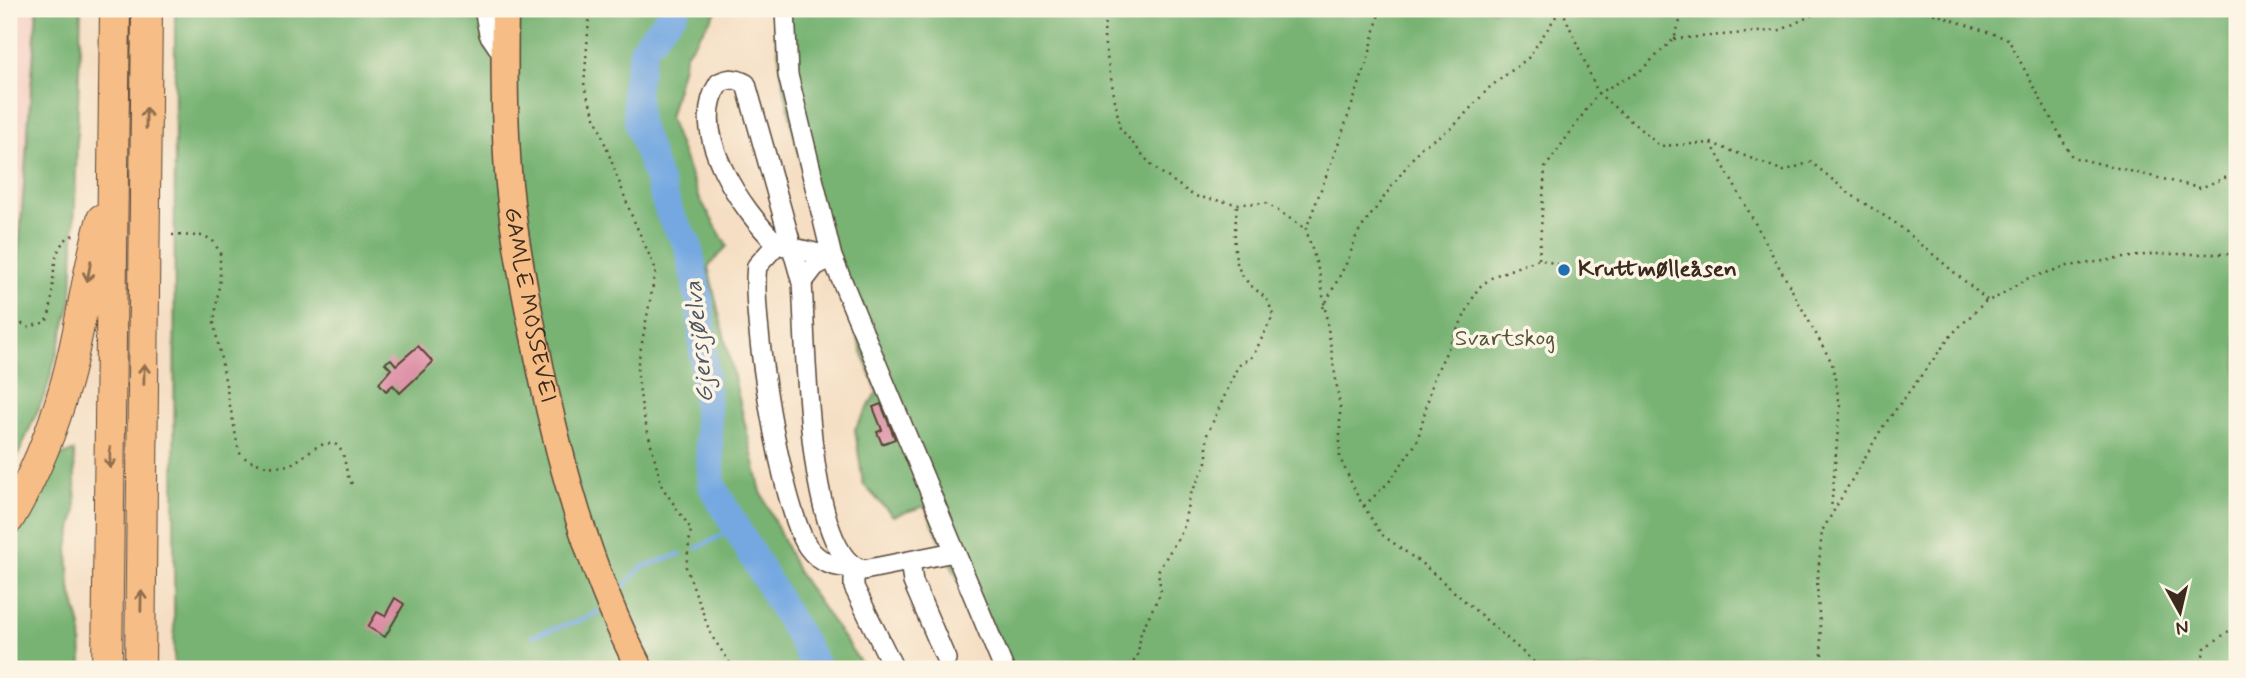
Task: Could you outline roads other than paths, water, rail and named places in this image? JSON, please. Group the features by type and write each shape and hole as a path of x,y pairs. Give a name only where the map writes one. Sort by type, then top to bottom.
{"highway":[{"path":"107,669 115,9"},
{"path":"140,669 147,9"},
{"path":"9,519 41,457 65,386 90,260 113,182"}],"main road":[{"name":"GAMLE MOSSEVEI","path":"505,9 504,56 510,187 528,307 566,475 605,590 640,669"}],"street":[{"path":"484,9 489,34 504,56"},
{"path":"785,9 788,75 832,257 1004,669"},
{"path":"832,257 785,246 736,197 722,169 710,104 719,83 727,79 738,79 746,84 785,246 802,283 817,488 832,539 840,554 854,568 854,587 894,669"},
{"path":"785,246 757,266 755,280 780,466 790,504 808,547 833,567 864,570 954,552"},
{"path":"802,283 815,266 832,257"},
{"path":"910,561 913,582 946,659"}],"waterway":[{"name":"Gjersjøelva","path":"676,9 644,47 635,87 638,123 671,217 688,245 700,305 712,486 818,669"},
{"path":"697,548 736,528"},
{"path":"620,590 642,567 680,554"},
{"path":"533,636 584,619 598,611"}],"place":[{"name":"Kruttmølleåsen","path":"1564,270"}],"park label":[{"name":"Svartskog","path":"1505,339"}]}
